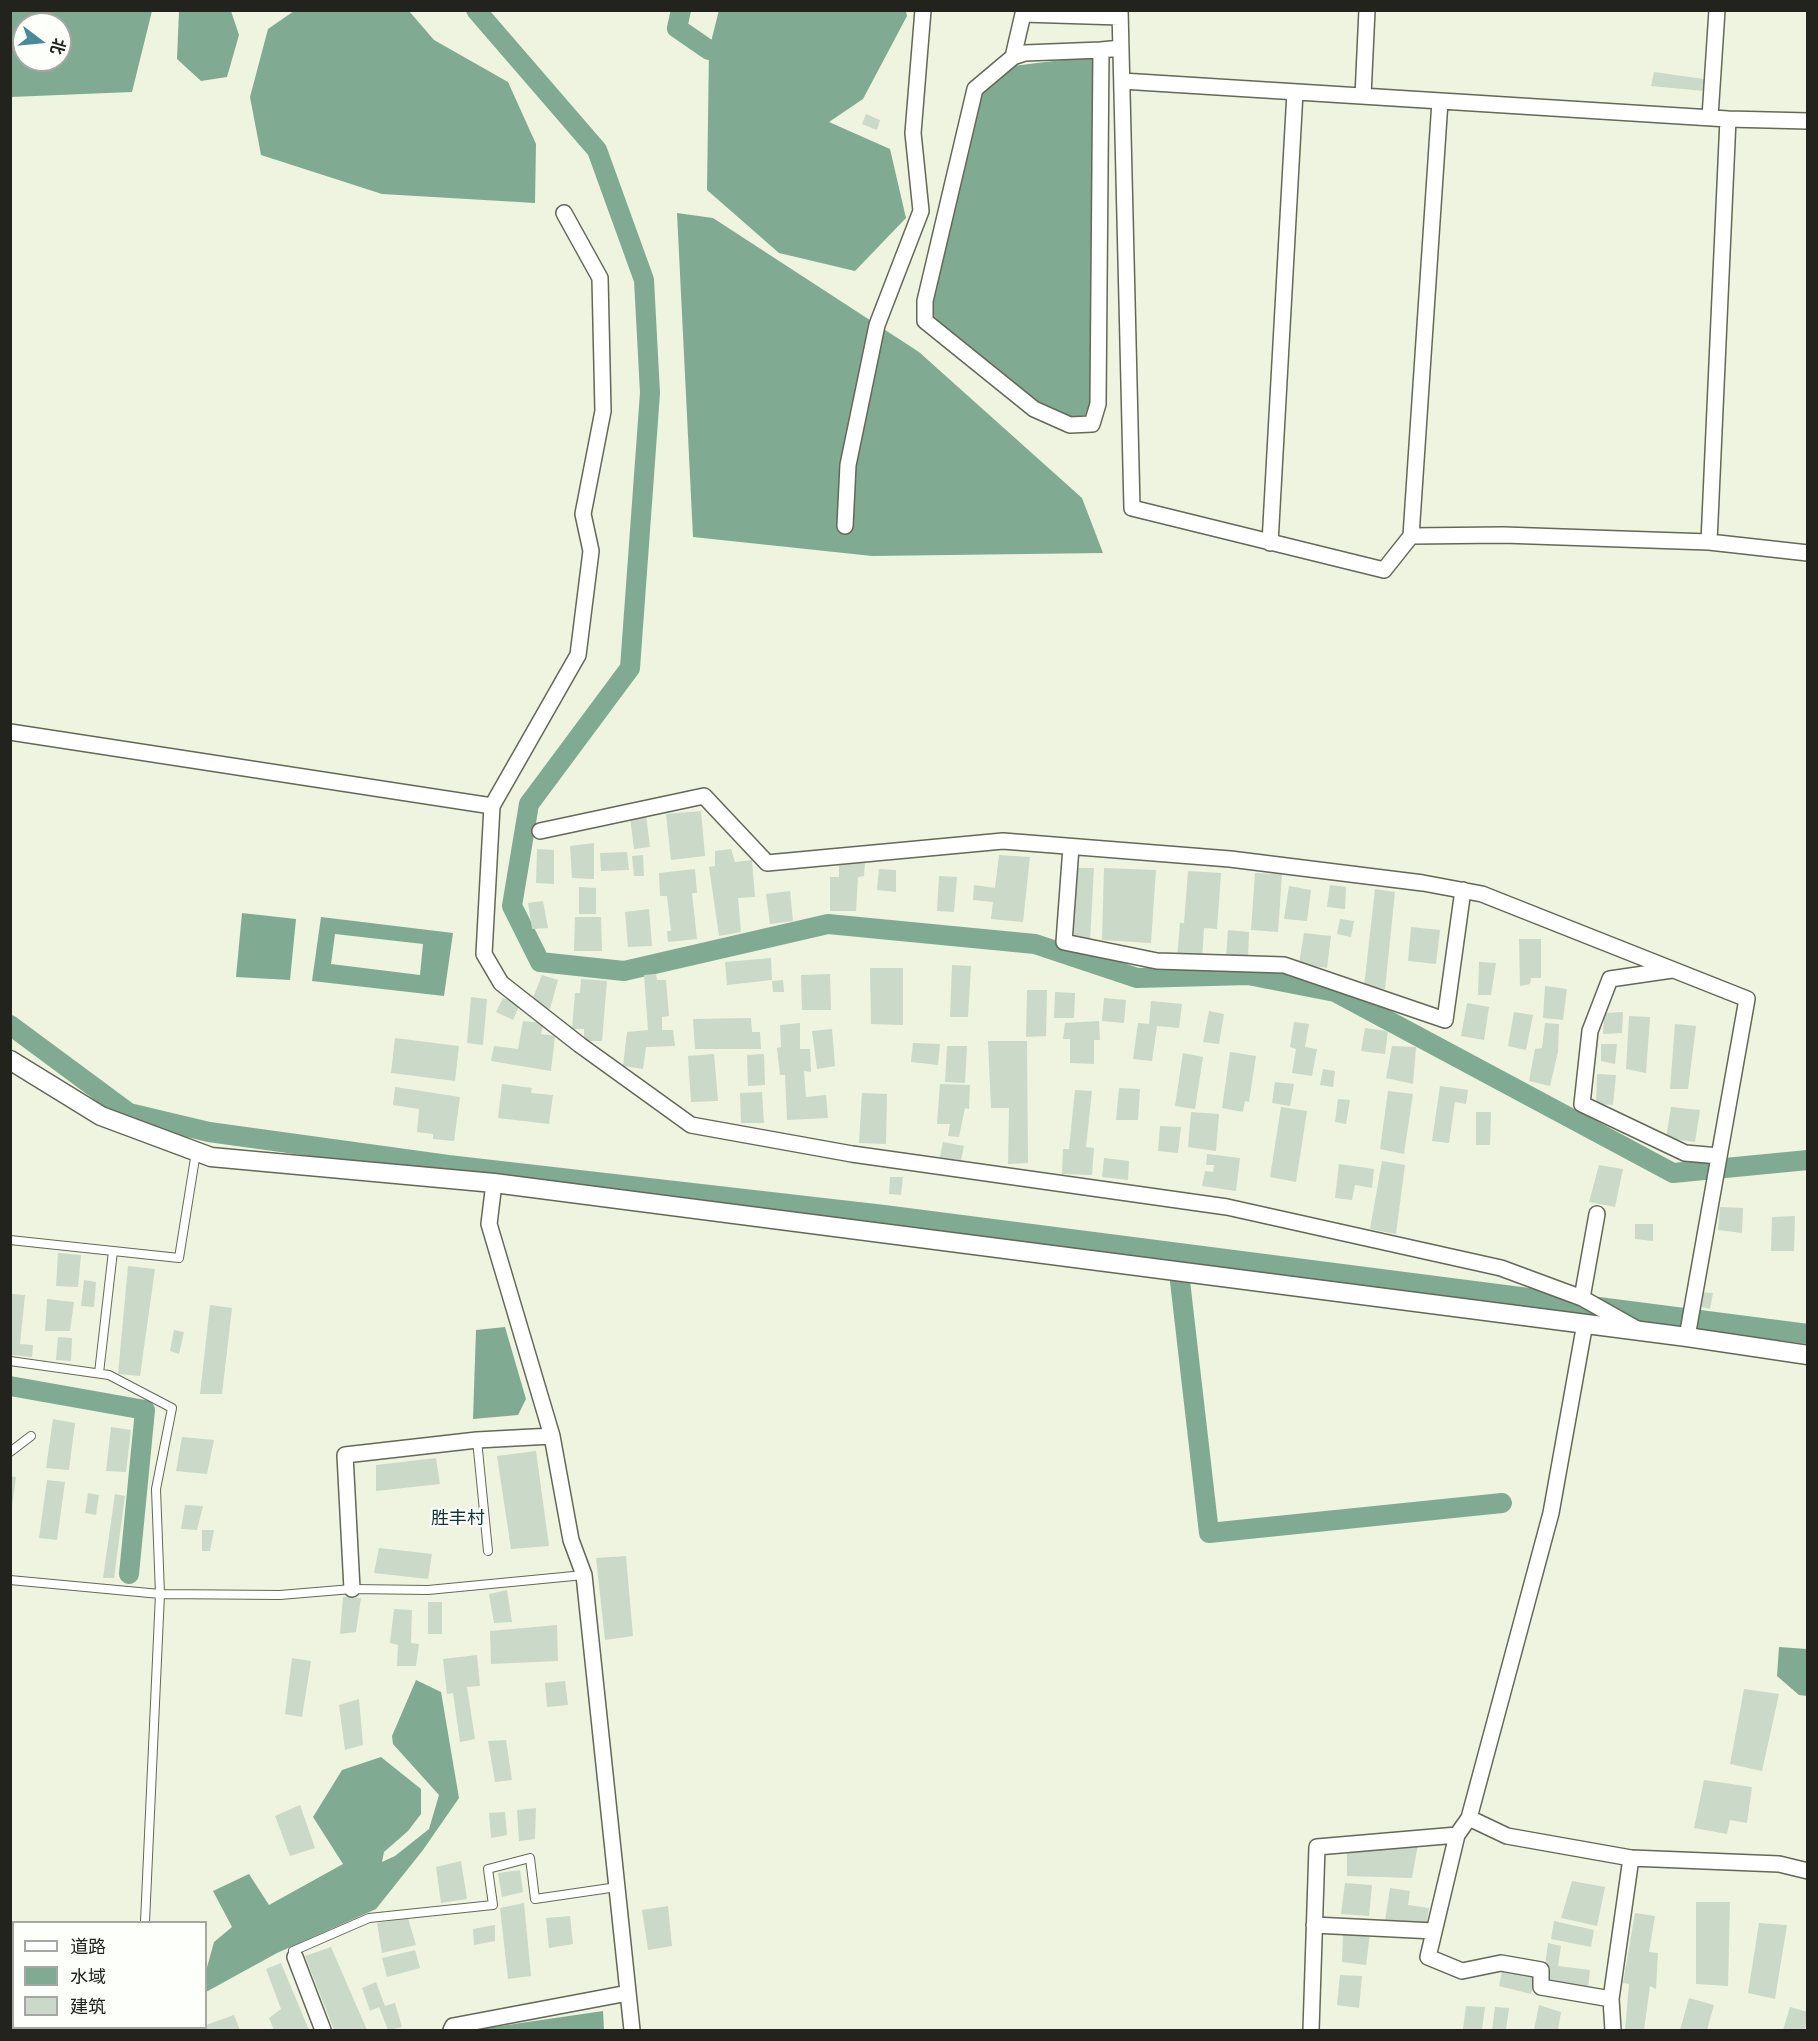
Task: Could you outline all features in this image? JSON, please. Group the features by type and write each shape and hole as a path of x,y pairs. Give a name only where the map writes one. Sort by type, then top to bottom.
{"street":[{"path":"844,526 848,465 877,325 921,211 913,133 923,10"},
{"path":"1363,96 1367,10"},
{"path":"1710,117 1717,10"},
{"path":"1013,57 1023,14 1120,14 1132,508 1384,570 1411,536 1440,100"},
{"path":"1101,50 1098,404 1092,424 1070,425 1034,409 925,321 925,301 975,89 1013,57 1025,53 1121,48"},
{"path":"1122,81 1728,119 1808,121"},
{"path":"1270,543 1295,92"},
{"path":"1709,542 1728,119"},
{"path":"564,213 600,278 603,411 583,514 591,551 578,655 492,806 484,954 501,983 580,1045 691,1125 852,1154 1227,1207 1501,1269 1582,1298 1640,1330"},
{"path":"1411,536 1503,535 1709,542 1808,553"},
{"path":"10,732 492,806"},
{"path":"540,831 704,796 767,863 1003,842 1230,860 1411,881 1482,894 1748,999 1686,1336"},
{"path":"1071,847 1064,942 1157,961 1284,965 1445,1020 1463,890"},
{"path":"1675,970 1610,979 1590,1030 1582,1104 1685,1153 1719,1156"},
{"path":"10,1060 101,1116 211,1157 494,1183 1686,1336 1808,1355"},
{"path":"494,1183 489,1224 552,1436 571,1540 584,1575 632,2031"},
{"path":"1582,1298 1597,1214"},
{"path":"1585,1323 1551,1513 1468,1818 1458,1835 1428,1957 1462,1971 1501,1963 1541,1970 1540,1987 1611,1999"},
{"path":"352,1589 345,1455 477,1440 552,1436"},
{"path":"1468,1818 1507,1836 1631,1858 1779,1864 1808,1871"},
{"path":"1311,2031 1317,1847 1458,1835"},
{"path":"1613,2031 1611,1999 1631,1858"},
{"path":"1314,1925 1434,1931"},
{"path":"295,1957 323,2031"},
{"path":"451,2031 453,2026 628,1993"}],"lane":[{"path":"10,1240 179,1258 196,1152"},
{"path":"99,1373 113,1251"},
{"path":"10,1361 108,1375 172,1408 156,1489 160,1594 145,1921"},
{"path":"10,1452 31,1436"},
{"path":"477,1440 488,1551"},
{"path":"10,1580 160,1594 280,1595 352,1589 428,1590 584,1575"},
{"path":"295,1957 293,1951 369,1918 493,1905 488,1869 530,1858 535,1899 617,1887"}],"water":[{"path":"719,10 906,11 907,16 863,99 829,122 890,149 906,218 855,271 779,253 707,190 709,50"},
{"path":"10,11 152,11 132,92 11,97"},
{"path":"179,11 231,11 239,35 227,77 201,81 177,59"},
{"path":"294,11 409,11 434,40 508,82 536,144 535,203 382,194 261,155 250,97 268,29"},
{"path":"1094,56 1093,411 1078,420 1041,407 929,314 982,87 1005,67"},
{"path":"677,213 713,218 919,352 1082,498 1103,553 872,556 693,537"},
{"path":"242,913 296,919 290,980 236,977"},
{"path":"321,917 453,933 444,996 312,981","holes":["335,934 423,944 420,975 331,964"]},
{"path":"505,1327 526,1399 518,1415 473,1419 476,1330"},
{"path":"1779,1647 1807,1649 1807,1696 1799,1695 1777,1676"},
{"path":"416,1680 441,1692 459,1798 423,1850 376,1909 277,1953 207,1991 207,1967 214,1942 232,1927 213,1891 249,1874 269,1905 343,1864 313,1817 342,1770 381,1757 421,1789 421,1814 408,1831 384,1852 382,1862 395,1856 429,1829 439,1795 393,1744 392,1736"},
{"path":"603,2011 604,2030 473,2030"},
{"path":"96,2029 165,2029 164,2030"}],"building":[{"path":"1654,72 1704,79 1704,91 1651,86"},
{"path":"866,114 880,120 877,130 862,124"},
{"path":"701,811 705,856 671,860 666,814"},
{"path":"646,815 650,847 634,849 630,817"},
{"path":"594,843 594,879 572,878 570,846"},
{"path":"537,849 554,850 554,884 536,883"},
{"path":"731,849 735,862 752,860 755,897 738,898 741,932 719,936 709,867 715,866 715,851"},
{"path":"627,852 629,870 601,871 600,853"},
{"path":"643,855 644,876 634,876 632,856"},
{"path":"999,855 1030,857 1023,922 991,919 993,902 973,900 974,885 995,888"},
{"path":"839,861 865,861 864,876 858,877 856,911 830,911 830,877 839,877"},
{"path":"1076,868 1094,868 1090,941 1071,940"},
{"path":"1104,868 1156,870 1151,943 1102,940"},
{"path":"695,869 697,893 692,893 697,939 668,942 667,931 671,931 667,896 660,896 659,873"},
{"path":"879,869 896,870 896,892 877,890"},
{"path":"1188,871 1221,873 1217,929 1204,928 1202,960 1177,958 1180,923 1184,923"},
{"path":"1255,873 1282,874 1278,932 1251,930"},
{"path":"939,876 957,877 954,912 937,911"},
{"path":"1330,885 1346,887 1345,909 1327,907"},
{"path":"1289,886 1311,890 1307,921 1284,919"},
{"path":"579,887 596,888 596,914 579,914"},
{"path":"1375,889 1395,892 1385,989 1364,987"},
{"path":"790,891 793,921 770,924 766,894"},
{"path":"543,901 548,928 532,929 528,903"},
{"path":"649,909 652,946 628,947 625,912"},
{"path":"575,917 601,917 602,951 574,951"},
{"path":"1340,919 1354,921 1351,937 1337,934"},
{"path":"1411,927 1440,930 1436,964 1408,961"},
{"path":"1228,930 1249,932 1248,958 1226,958"},
{"path":"1304,933 1331,936 1327,968 1299,964"},
{"path":"1519,939 1541,939 1541,978 1531,978 1530,984 1520,986"},
{"path":"771,958 772,980 727,985 725,962"},
{"path":"1479,962 1496,963 1491,995 1478,995"},
{"path":"952,965 971,966 968,1017 950,1017"},
{"path":"870,968 903,968 903,1025 871,1024"},
{"path":"656,974 657,980 666,980 669,1016 662,1017 662,1030 673,1030 675,1046 646,1047 643,1069 623,1066 627,1032 648,1030 644,975"},
{"path":"830,974 831,1010 802,1010 801,975"},
{"path":"542,975 558,980 550,1009 531,1003"},
{"path":"581,979 607,981 602,1041 584,1041 584,1029 572,1029 575,993 580,993"},
{"path":"783,980 784,992 773,992 772,981"},
{"path":"1545,986 1567,989 1563,1020 1543,1018"},
{"path":"1027,990 1047,990 1046,1036 1026,1037"},
{"path":"1055,992 1075,993 1074,1018 1054,1018"},
{"path":"471,997 487,999 483,1045 467,1043"},
{"path":"503,998 520,1004 513,1020 496,1012"},
{"path":"1104,998 1126,1000 1124,1023 1102,1021"},
{"path":"1151,1001 1182,1004 1179,1028 1157,1026 1152,1061 1133,1059 1138,1023 1149,1024"},
{"path":"1467,1003 1489,1007 1484,1040 1461,1036"},
{"path":"1209,1011 1224,1014 1219,1044 1203,1042"},
{"path":"1514,1012 1533,1015 1526,1050 1508,1046"},
{"path":"1623,1012 1622,1033 1603,1034 1604,1013"},
{"path":"1629,1016 1650,1017 1646,1073 1626,1069"},
{"path":"751,1018 752,1032 760,1032 761,1049 695,1049 693,1019"},
{"path":"523,1021 544,1023 541,1034 555,1036 551,1071 491,1061 494,1046 518,1049"},
{"path":"1099,1021 1100,1040 1094,1040 1094,1064 1070,1063 1070,1039 1063,1039 1065,1023"},
{"path":"1294,1022 1309,1024 1305,1047 1317,1049 1312,1076 1292,1073 1296,1049 1290,1047"},
{"path":"800,1023 800,1049 810,1049 811,1072 804,1071 806,1097 826,1095 828,1118 787,1120 785,1075 780,1075 777,1048 781,1047 780,1025"},
{"path":"1545,1023 1559,1024 1558,1052 1550,1086 1529,1081 1535,1049 1542,1048"},
{"path":"1675,1024 1696,1026 1688,1089 1670,1089"},
{"path":"1365,1028 1388,1031 1385,1054 1361,1051"},
{"path":"832,1029 835,1066 817,1069 812,1031"},
{"path":"395,1038 459,1046 455,1081 391,1073"},
{"path":"988,1041 1027,1041 1028,1163 1008,1164 1009,1108 991,1108"},
{"path":"913,1043 940,1044 938,1065 911,1062"},
{"path":"1601,1044 1617,1044 1615,1064 1601,1061"},
{"path":"947,1046 967,1046 965,1083 945,1082"},
{"path":"1392,1046 1416,1047 1413,1084 1386,1078"},
{"path":"1230,1052 1256,1056 1249,1102 1245,1101 1243,1112 1222,1108"},
{"path":"1183,1053 1203,1057 1195,1109 1175,1106"},
{"path":"714,1054 718,1101 691,1102 688,1056"},
{"path":"764,1054 765,1085 748,1086 747,1055"},
{"path":"1323,1069 1335,1071 1333,1087 1320,1085"},
{"path":"1597,1074 1616,1075 1613,1105 1596,1104"},
{"path":"1275,1082 1294,1084 1290,1106 1272,1103"},
{"path":"502,1084 532,1088 531,1093 553,1095 549,1124 498,1118"},
{"path":"940,1084 970,1085 969,1109 965,1108 959,1137 948,1136 950,1124 937,1124"},
{"path":"1440,1086 1468,1090 1466,1104 1455,1102 1449,1143 1432,1141"},
{"path":"395,1087 460,1097 454,1141 433,1139 433,1134 417,1132 419,1109 393,1105"},
{"path":"1119,1088 1140,1089 1138,1120 1116,1120"},
{"path":"1075,1090 1092,1091 1086,1147 1094,1148 1092,1175 1062,1174 1063,1149 1069,1149"},
{"path":"1388,1091 1413,1094 1404,1154 1380,1149"},
{"path":"762,1092 764,1123 741,1123 740,1093"},
{"path":"862,1093 887,1094 886,1144 859,1143"},
{"path":"1338,1099 1350,1100 1346,1124 1335,1122"},
{"path":"1281,1107 1307,1111 1296,1182 1270,1177"},
{"path":"1671,1107 1700,1110 1695,1142 1666,1138"},
{"path":"1191,1112 1219,1114 1216,1151 1188,1147"},
{"path":"1476,1112 1491,1112 1490,1145 1476,1145"},
{"path":"1160,1126 1181,1127 1178,1153 1158,1151"},
{"path":"943,1142 964,1146 961,1160 940,1157"},
{"path":"1207,1154 1240,1158 1236,1191 1202,1186 1205,1171 1213,1172 1214,1165 1206,1165"},
{"path":"1104,1158 1129,1161 1128,1180 1102,1177"},
{"path":"1382,1161 1405,1165 1396,1234 1370,1229"},
{"path":"1339,1164 1374,1169 1372,1188 1355,1185 1352,1200 1335,1198"},
{"path":"1599,1165 1623,1169 1615,1207 1589,1202"},
{"path":"890,1177 903,1177 901,1195 889,1194"},
{"path":"1720,1207 1743,1208 1742,1233 1718,1230"},
{"path":"1795,1216 1794,1251 1771,1251 1772,1217"},
{"path":"1635,1224 1653,1224 1653,1241 1635,1239"},
{"path":"58,1253 81,1255 78,1287 56,1286"},
{"path":"128,1266 155,1269 140,1376 118,1374"},
{"path":"84,1280 96,1282 94,1307 81,1306"},
{"path":"1700,1292 1713,1293 1710,1309 1698,1306"},
{"path":"12,1294 25,1295 20,1344 33,1345 32,1357 10,1355"},
{"path":"47,1299 74,1302 70,1331 45,1331"},
{"path":"210,1305 232,1308 222,1394 200,1394"},
{"path":"174,1330 184,1332 179,1354 170,1351"},
{"path":"58,1337 72,1338 71,1361 56,1360"},
{"path":"53,1419 75,1423 69,1470 46,1468"},
{"path":"111,1427 131,1430 126,1472 106,1471"},
{"path":"182,1437 214,1440 207,1474 176,1471"},
{"path":"536,1451 549,1546 511,1549 497,1456"},
{"path":"436,1458 440,1484 376,1491 376,1465"},
{"path":"10,1476 16,1477 12,1506 10,1506"},
{"path":"47,1480 65,1482 57,1540 39,1538"},
{"path":"88,1493 99,1495 96,1515 85,1513"},
{"path":"115,1494 125,1496 114,1578 103,1578"},
{"path":"185,1505 203,1506 197,1530 181,1529"},
{"path":"202,1530 214,1530 210,1551 202,1551"},
{"path":"379,1548 432,1554 428,1579 374,1573"},
{"path":"626,1556 633,1636 605,1640 596,1558"},
{"path":"507,1590 512,1622 494,1623 489,1594"},
{"path":"343,1597 361,1598 356,1632 340,1634"},
{"path":"428,1602 442,1602 442,1634 428,1634"},
{"path":"394,1609 412,1610 411,1643 419,1644 416,1666 397,1666 398,1645 390,1643"},
{"path":"557,1625 558,1661 491,1664 490,1631"},
{"path":"477,1655 480,1686 467,1687 475,1739 460,1742 453,1693 447,1694 443,1659"},
{"path":"292,1658 311,1661 302,1717 285,1714"},
{"path":"565,1681 568,1705 547,1707 545,1683"},
{"path":"1744,1689 1779,1694 1762,1771 1730,1764"},
{"path":"359,1699 363,1745 345,1750 339,1705"},
{"path":"506,1740 512,1780 495,1782 488,1741"},
{"path":"1704,1780 1752,1787 1747,1823 1730,1820 1727,1834 1694,1828"},
{"path":"300,1805 315,1848 290,1856 275,1816"},
{"path":"536,1808 535,1839 519,1841 517,1810"},
{"path":"505,1812 507,1835 491,1838 489,1813"},
{"path":"1418,1844 1412,1878 1347,1876 1347,1852"},
{"path":"461,1861 467,1899 441,1903 436,1867"},
{"path":"520,1870 523,1892 502,1897 498,1873"},
{"path":"1572,1881 1605,1887 1597,1926 1561,1918"},
{"path":"1345,1883 1372,1885 1369,1916 1341,1914"},
{"path":"1390,1888 1410,1891 1408,1905 1429,1908 1426,1926 1385,1921"},
{"path":"1696,1902 1730,1902 1728,1986 1696,1984"},
{"path":"524,1903 531,1976 508,1979 500,1908"},
{"path":"668,1906 672,1946 648,1950 642,1910"},
{"path":"1635,1913 1655,1916 1649,1952 1658,1953 1656,1989 1650,1986 1644,2030 1625,2030 1629,1984 1623,1983"},
{"path":"570,1916 573,1944 549,1948 546,1918"},
{"path":"408,1918 416,1945 382,1953 377,1923"},
{"path":"1554,1921 1594,1930 1591,1947 1551,1939"},
{"path":"1759,1923 1787,1925 1775,1999 1748,1993"},
{"path":"495,1925 495,1941 474,1945 473,1929"},
{"path":"1343,1934 1370,1934 1366,1965 1342,1962"},
{"path":"1548,1943 1561,1946 1558,1966 1590,1970 1588,1989 1543,1982"},
{"path":"331,1947 367,2030 334,2030 305,1956"},
{"path":"415,1950 420,1968 387,1977 382,1958"},
{"path":"281,1963 309,2030 274,2030 269,2018 281,2009 266,1969"},
{"path":"1502,1971 1535,1977 1531,1994 1499,1986"},
{"path":"1340,1975 1362,1976 1359,2008 1337,2005"},
{"path":"376,1982 385,2006 395,2003 402,2027 388,2030 379,2007 370,2011 362,1988"},
{"path":"1689,1998 1714,2005 1707,2030 1680,2030"},
{"path":"1539,2005 1561,2012 1558,2030 1534,2030"},
{"path":"1466,2006 1485,2007 1482,2030 1463,2029"},
{"path":"1495,2007 1509,2008 1506,2030 1492,2030"},
{"path":"1790,2007 1808,2012 1805,2030 1783,2030"},
{"path":"234,2015 240,2030 203,2030 207,2029 207,2025"}],"waterway":[{"path":"476,10 597,150 644,280 650,393 630,668 529,804 512,906 540,962 624,971 828,924 1035,944 1137,978 1248,975 1335,992 1673,1173 1808,1160"},
{"path":"681,10 677,28 709,50"},
{"path":"10,1025 129,1113 209,1132 448,1165 884,1215 1808,1334"},
{"path":"1177,1255 1209,1533 1502,1503"},
{"path":"10,1386 145,1410 129,1574"}],"district":[{"name":"胜丰村","path":"458,1519"}]}
